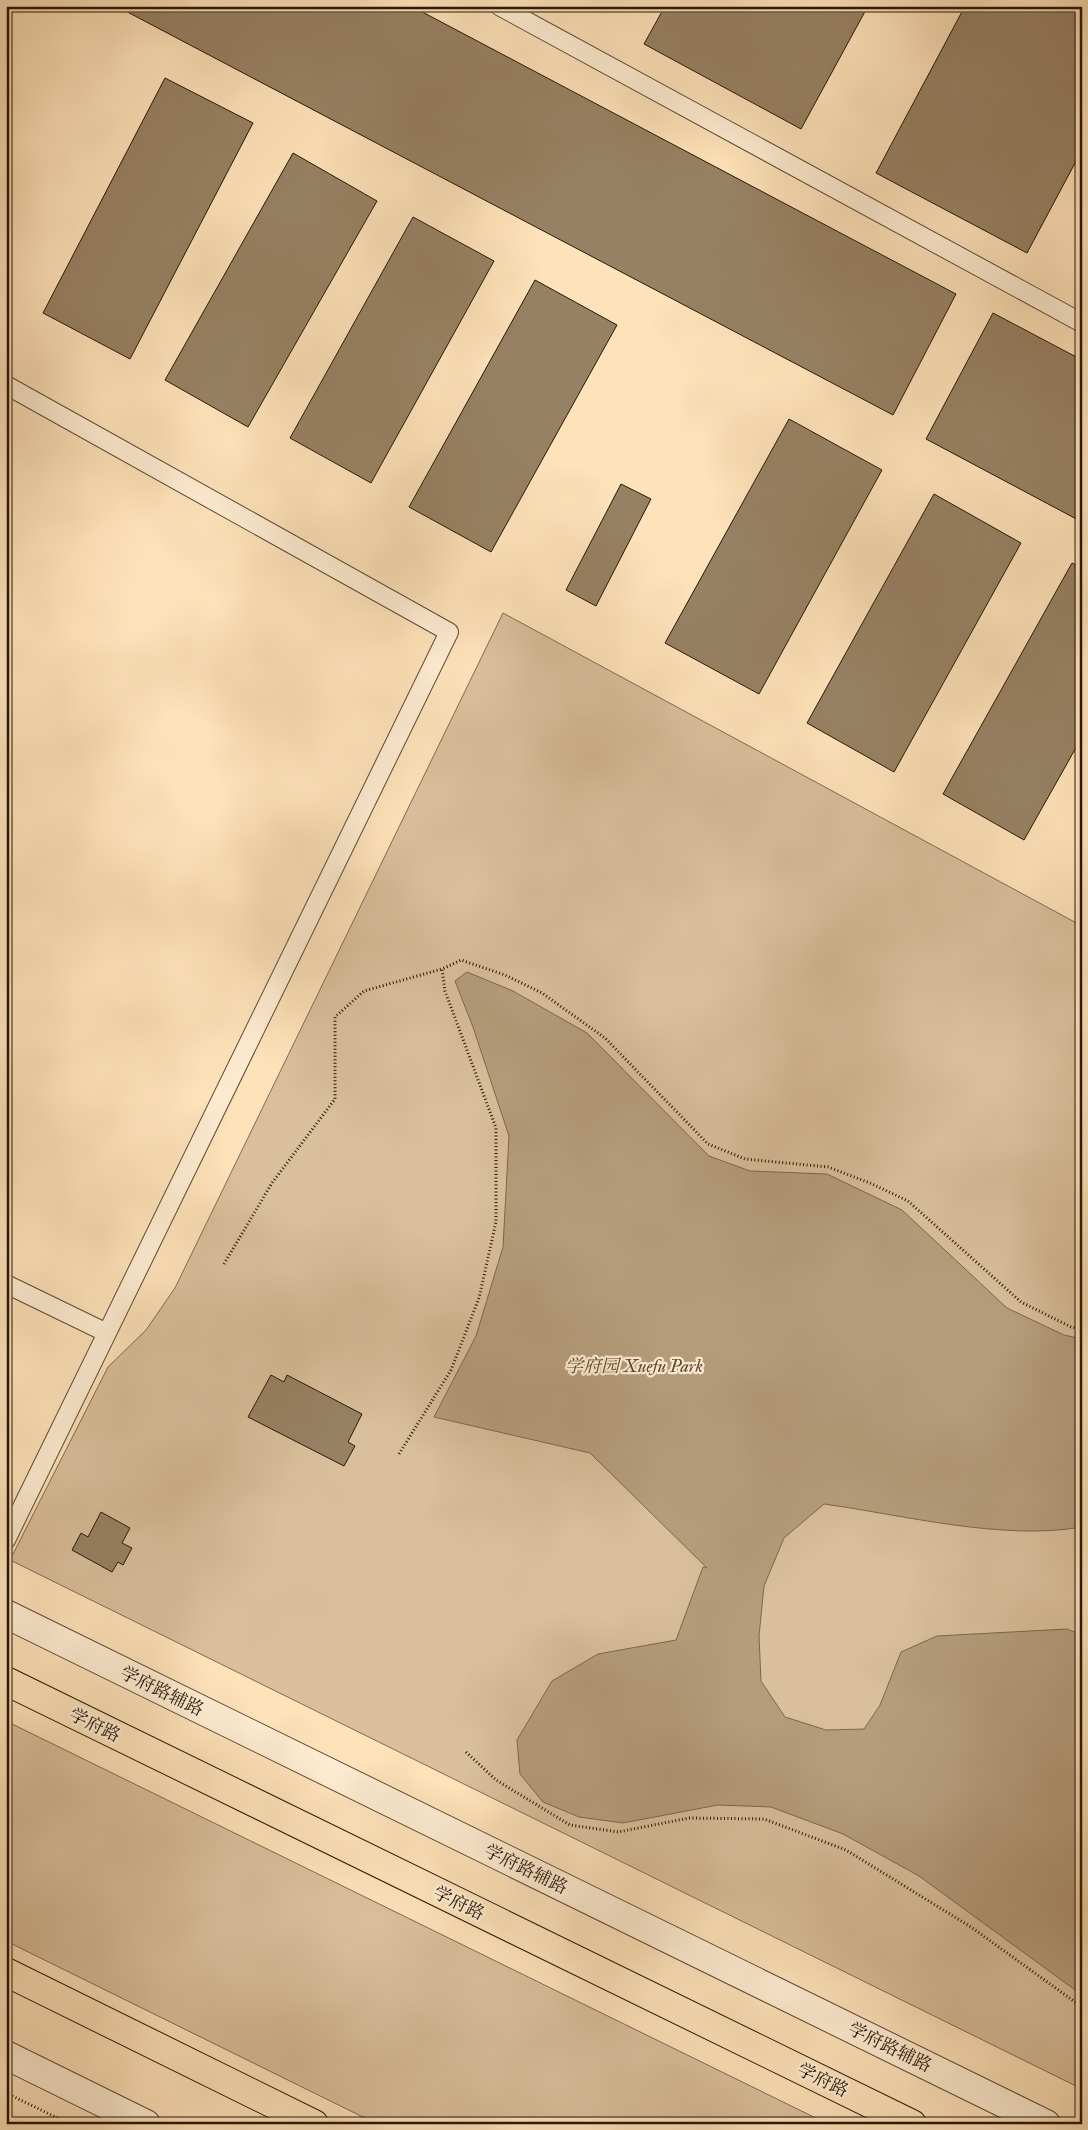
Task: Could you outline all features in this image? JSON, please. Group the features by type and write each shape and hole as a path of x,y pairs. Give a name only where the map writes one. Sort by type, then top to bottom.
{"highway":[{"name":"学府路","path":"6,1681 912,2124"},
{"path":"6,1972 314,2124"}],"street":[{"name":"学府路辅路","path":"6,1614 1046,2124"},
{"path":"6,2055 146,2124"}],"lane":[{"path":"499,6 1082,323"},
{"path":"6,385 449,632 6,1540"},
{"path":"6,1284 107,1333"}],"path":[{"path":"224,1264 272,1184 335,1099 335,1018 364,992 442,968 461,960 504,975 542,993 605,1038 708,1144 744,1159 828,1167 870,1183 908,1201 1021,1302 1071,1327 1082,1329"},
{"path":"399,1454 451,1370 479,1298 496,1222 496,1128 445,991 442,968"},
{"path":"466,1752 496,1780 570,1825 618,1832 689,1818 764,1819 846,1850 972,1927 1082,2007"},
{"path":"6,2093 70,2124"}],"green space":[{"name":"学府园 Xuefu Park","path":"503,613 1082,926 1082,2089 10,1560 108,1367 146,1330 175,1288"},
{"path":"6,1721 828,2124 377,2124 6,1941"}],"shaded area":[{"path":"467,972 513,991 587,1033 709,1156 750,1171 827,1174 902,1210 1007,1308 1064,1335 1082,1339 1082,1527 1020,1531 987,1529 824,1504 784,1538 764,1586 759,1636 761,1681 785,1717 826,1730 864,1729 880,1705 901,1652 937,1636 1067,1629 1082,1635 1082,1995 919,1876 843,1834 771,1807 718,1805 623,1823 579,1817 543,1802 520,1774 517,1740 552,1681 598,1654 676,1640 703,1567 707,1568 590,1453 434,1417 476,1336 503,1247 509,1136 473,1027 455,981"}],"building":[{"path":"116,6 411,6 956,294 893,415"},
{"path":"665,6 868,6 801,129 644,44"},
{"path":"965,6 1082,6 1082,150 1027,253 876,173"},
{"path":"165,78 253,123 130,359 43,313"},
{"path":"293,153 377,201 248,427 165,380"},
{"path":"413,217 494,261 371,483 290,438"},
{"path":"535,280 617,325 491,552 409,507"},
{"path":"993,313 1082,360 1082,522 926,439"},
{"path":"789,419 882,470 759,694 665,643"},
{"path":"621,484 651,499 596,606 566,590"},
{"path":"934,494 1021,543 894,772 807,723"},
{"path":"1072,563 1082,568 1082,737 1024,840 943,794"},
{"path":"271,1375 284,1382 287,1375 362,1414 348,1442 355,1446 344,1466 248,1417"},
{"path":"101,1512 130,1528 122,1543 132,1548 123,1565 118,1562 112,1572 72,1550 81,1533 88,1537"}]}
